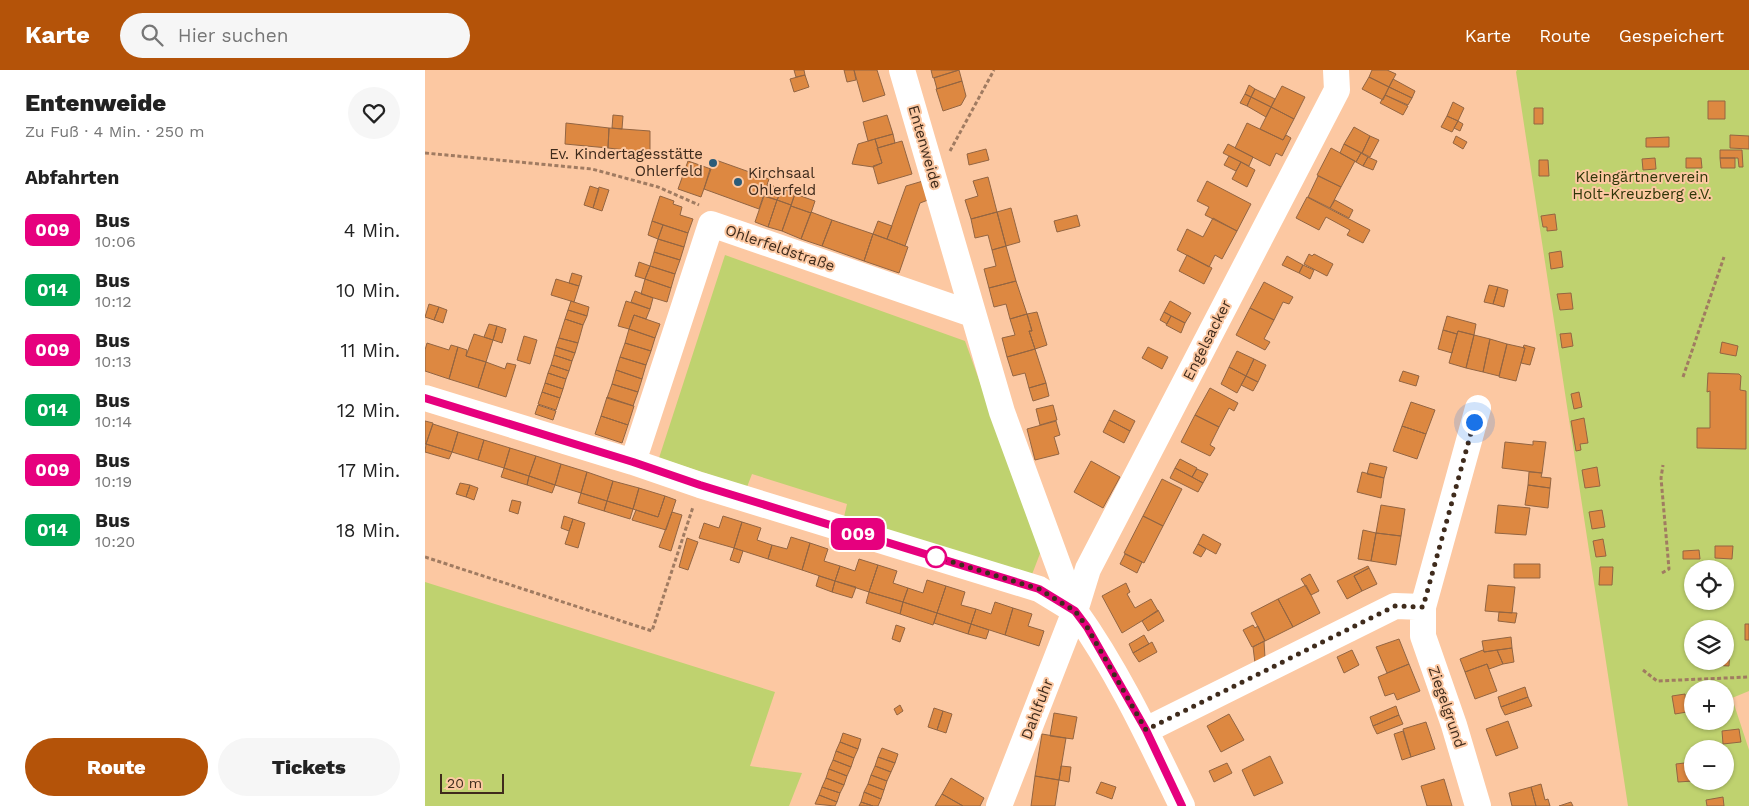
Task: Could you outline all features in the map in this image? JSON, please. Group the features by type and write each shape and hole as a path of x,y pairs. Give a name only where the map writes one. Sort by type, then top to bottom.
{"street":[{"name":"Entenweide","path":"902,70 1002,412 1075,611 1087,627 1146,730 1182,806"},
{"name":"Engelsacker","path":"1075,611 1088,569 1337,90 1335,70"},
{"name":"Ohlerfeldstraße","path":"633,462 711,224 972,314"},
{"path":"425,398 1039,589 1075,611"},
{"name":"Ziegelgrund","path":"1478,408 1423,607 1423,636 1455,725 1478,806"},
{"path":"1146,730 1395,606 1423,607"},
{"name":"Dahlfuhr","path":"999,806 1075,611"}],"path":[{"path":"934,180 994,70"},
{"path":"425,153 592,169 659,186 703,207 711,224"},
{"path":"1683,377 1724,257"},
{"path":"1662,573 1669,569 1661,478 1663,464"},
{"path":"425,557 651,631 700,485"},
{"path":"1643,670 1657,681 1749,677"}],"green space":[{"name":"Kleingärtnerverein Holt-Kreuzberg e.V.","path":"1517,70 1749,70 1749,691 1734,697 1734,680 1684,680 1684,730 1734,730 1734,704 1749,750 1749,806 1628,806 1516,72"},
{"path":"725,255 965,341 1041,551 1031,577 844,517 847,504 752,474 747,487 659,458"},
{"path":"425,582 775,692 750,766 802,773 789,806 425,806"}],"building":[{"path":"794,70 804,70 805,75 796,77"},
{"path":"844,70 854,70 856,80 847,82"},
{"path":"854,70 877,70 885,95 863,102"},
{"path":"931,70 959,70 933,78"},
{"path":"959,70 962,81 937,89 934,78"},
{"path":"1372,70 1387,70 1396,74 1389,87 1369,77"},
{"path":"805,75 809,87 794,92 790,79"},
{"path":"1369,77 1389,87 1383,100 1362,89"},
{"path":"1393,79 1415,91 1412,98 1389,87"},
{"path":"962,81 966,96 961,105 943,111 936,89"},
{"path":"1249,85 1255,89 1251,97 1245,94"},
{"path":"1282,86 1305,97 1294,119 1271,107"},
{"path":"1389,87 1412,98 1408,105 1385,95"},
{"path":"1255,89 1275,99 1271,107 1251,97"},
{"path":"1245,94 1251,97 1247,106 1240,103"},
{"path":"1385,95 1408,106 1403,115 1380,103"},
{"path":"1251,97 1271,107 1266,117 1247,106"},
{"path":"1708,101 1725,101 1725,119 1708,119"},
{"path":"1453,102 1464,108 1458,121 1447,116"},
{"path":"1271,107 1294,119 1283,140 1260,129"},
{"path":"1534,108 1543,108 1543,124 1534,124"},
{"path":"613,115 623,116 622,129 612,128"},
{"path":"887,115 893,134 868,141 863,122"},
{"path":"1447,116 1458,121 1452,132 1441,127"},
{"path":"1458,121 1463,124 1460,131 1454,128"},
{"path":"566,123 609,128 608,148 565,144"},
{"path":"1247,123 1283,140 1286,135 1291,138 1282,156 1276,153 1270,166 1235,148"},
{"path":"1354,127 1370,136 1362,153 1344,144"},
{"path":"609,128 650,131 650,153 608,148"},
{"path":"893,134 895,143 878,148 875,139"},
{"path":"1730,135 1749,136 1749,149 1730,148"},
{"path":"1370,136 1379,140 1370,157 1362,153"},
{"path":"1456,136 1467,142 1463,149 1453,143"},
{"path":"1669,137 1669,147 1646,147 1646,138"},
{"path":"875,139 882,163 873,167 852,164 858,144"},
{"path":"902,141 912,174 878,184 873,166 882,163 877,148"},
{"path":"1228,144 1253,157 1249,166 1223,153"},
{"path":"1344,144 1361,153 1356,162 1340,153"},
{"path":"1331,148 1355,161 1341,187 1317,175"},
{"path":"986,149 989,160 969,165 967,154"},
{"path":"1720,150 1742,150 1743,167 1739,167 1738,158 1720,158"},
{"path":"1361,153 1368,157 1363,166 1356,162"},
{"path":"1229,156 1241,162 1236,171 1224,165"},
{"path":"1368,157 1377,161 1373,170 1363,166"},
{"path":"1655,158 1656,169 1643,170 1642,159"},
{"path":"1686,158 1701,158 1702,168 1686,168"},
{"path":"1720,158 1735,158 1735,168 1721,168"},
{"name":"Kirchsaal Ohlerfeld","path":"713,159 769,179 759,209 704,189"},
{"path":"1539,160 1548,160 1549,176 1539,176"},
{"path":"688,161 711,169 701,197 678,189"},
{"path":"1241,162 1255,170 1247,187 1232,179"},
{"path":"1318,176 1341,187 1330,208 1308,197"},
{"path":"988,177 997,212 971,219 965,200 978,196 973,181"},
{"path":"923,181 928,200 920,203 905,246 887,239 906,186"},
{"path":"1207,181 1251,204 1237,231 1205,215 1209,207 1197,201"},
{"path":"768,184 778,188 775,195 779,196 777,200 764,196"},
{"path":"590,186 599,189 593,208 584,205"},
{"path":"599,187 609,190 602,211 593,208"},
{"path":"782,189 795,193 791,205 777,200"},
{"path":"795,194 815,201 811,213 791,206"},
{"path":"660,196 674,201 673,204 682,207 680,215 693,219 688,233 652,221"},
{"path":"764,196 777,200 768,227 755,222"},
{"path":"1307,197 1370,230 1363,243 1347,235 1350,230 1326,217 1319,230 1296,218"},
{"path":"777,200 791,205 782,231 768,227"},
{"path":"1335,200 1353,210 1349,218 1330,208"},
{"path":"791,206 811,213 801,239 782,231"},
{"path":"1011,208 1020,242 1006,246 997,212"},
{"path":"811,212 832,220 822,246 801,239"},
{"path":"997,212 1006,246 992,250 988,235 975,238 971,219"},
{"path":"1555,214 1557,230 1547,231 1547,227 1543,227 1541,216"},
{"path":"1077,215 1080,226 1057,232 1054,221"},
{"path":"1213,218 1237,231 1222,259 1215,255 1209,267 1177,250 1187,229 1203,237"},
{"path":"832,220 873,234 864,261 822,246"},
{"path":"652,221 663,225 658,239 648,235"},
{"path":"878,221 892,226 887,239 873,234"},
{"path":"663,225 688,233 684,247 658,239"},
{"path":"873,234 908,247 899,273 864,261"},
{"path":"658,239 684,247 680,260 654,252"},
{"path":"1006,246 1016,281 989,288 984,269 996,266 992,250"},
{"path":"1561,251 1563,267 1551,269 1549,253"},
{"path":"654,252 680,260 675,274 650,266"},
{"path":"1309,254 1312,256 1314,254 1333,264 1327,276 1304,264"},
{"path":"1187,255 1212,268 1204,284 1179,271"},
{"path":"1287,256 1303,265 1299,273 1282,265"},
{"path":"639,262 650,266 645,279 635,276"},
{"path":"1303,265 1314,270 1310,279 1299,273"},
{"path":"650,266 675,274 671,288 645,279"},
{"path":"572,273 582,276 579,286 569,283"},
{"path":"556,279 579,286 574,302 551,295"},
{"path":"645,279 671,288 667,302 641,294"},
{"path":"1016,281 1027,314 1010,319 1006,304 994,307 989,288"},
{"path":"1264,282 1293,297 1289,304 1283,302 1274,320 1250,308"},
{"path":"1489,285 1498,287 1493,304 1484,302"},
{"path":"1498,287 1508,290 1504,307 1493,304"},
{"path":"635,291 653,298 650,309 631,302"},
{"path":"1571,293 1573,309 1560,310 1557,294"},
{"path":"571,301 589,307 587,316 568,310"},
{"path":"626,301 650,309 646,319 634,315 629,329 618,326"},
{"path":"1170,301 1191,313 1185,323 1164,312"},
{"path":"429,304 439,307 434,320 425,317"},
{"path":"439,307 447,310 443,323 434,320"},
{"path":"1250,308 1274,320 1264,339 1270,342 1265,350 1236,335"},
{"path":"568,310 587,316 583,325 565,319"},
{"path":"1037,312 1047,345 1035,349 1029,331 1032,331 1027,314"},
{"path":"1164,312 1171,316 1167,324 1160,320"},
{"path":"1027,314 1032,331 1029,331 1035,349 1007,357 1002,338 1015,335 1010,319"},
{"path":"634,315 660,324 655,338 629,329"},
{"path":"1171,316 1185,323 1181,333 1166,325"},
{"path":"1447,316 1476,324 1474,335 1458,331 1457,334 1443,330"},
{"path":"565,319 583,325 578,343 559,338"},
{"path":"489,324 497,326 493,340 484,337"},
{"path":"497,326 506,329 502,343 493,340"},
{"path":"629,329 655,338 651,351 625,343"},
{"path":"1443,330 1457,334 1452,353 1438,349"},
{"path":"1458,331 1474,335 1466,368 1449,363"},
{"path":"1571,333 1573,346 1562,348 1560,334"},
{"path":"474,334 493,340 486,362 466,356"},
{"path":"1474,335 1490,339 1483,372 1466,368"},
{"path":"524,336 537,340 530,364 517,360"},
{"path":"559,338 578,343 575,353 556,347"},
{"path":"1490,339 1507,344 1499,376 1483,372"},
{"path":"1722,342 1738,346 1736,356 1720,353"},
{"path":"427,343 449,350 451,345 458,347 449,379 425,371"},
{"path":"625,343 651,351 646,365 620,357"},
{"path":"1507,344 1525,348 1516,381 1499,377"},
{"path":"1524,345 1535,348 1530,365 1521,363"},
{"path":"458,347 467,350 466,356 486,362 478,388 449,379"},
{"path":"556,347 575,353 572,361 554,355"},
{"path":"1148,347 1168,357 1162,369 1142,358"},
{"path":"1035,349 1046,383 1029,388 1025,373 1013,376 1007,357"},
{"path":"1237,351 1254,359 1246,376 1229,367"},
{"path":"554,355 572,361 569,371 551,365"},
{"path":"620,357 646,365 642,379 616,370"},
{"path":"1254,359 1266,365 1258,382 1246,376"},
{"path":"486,362 505,369 507,363 516,365 506,397 478,388"},
{"path":"551,365 569,371 566,379 548,373"},
{"path":"1229,367 1246,376 1237,393 1221,384"},
{"path":"616,370 642,379 638,392 612,384"},
{"path":"1403,371 1419,376 1416,386 1399,381"},
{"path":"548,373 566,379 563,389 545,383"},
{"path":"1708,373 1739,374 1741,376 1740,390 1746,391 1746,449 1697,448 1697,428 1710,428 1710,391 1707,392"},
{"path":"1246,376 1258,382 1253,391 1241,385"},
{"path":"545,383 563,389 560,398 542,392"},
{"path":"1046,383 1049,396 1033,401 1029,388"},
{"path":"612,384 638,392 633,406 607,398"},
{"path":"1210,388 1238,403 1234,411 1229,408 1219,427 1195,415"},
{"path":"542,392 560,398 556,410 538,404"},
{"path":"1579,392 1582,407 1574,409 1571,394"},
{"path":"607,397 634,406 628,425 601,416"},
{"path":"1411,402 1435,410 1426,434 1402,426"},
{"path":"538,405 556,411 553,420 535,414"},
{"path":"1053,405 1057,420 1040,425 1036,409"},
{"path":"1114,410 1135,421 1130,431 1109,420"},
{"path":"1195,415 1219,427 1210,445 1215,448 1210,456 1181,442"},
{"path":"601,416 628,425 622,443 595,434"},
{"path":"1584,418 1588,443 1580,444 1581,450 1576,451 1571,421"},
{"path":"1109,420 1130,431 1124,443 1103,432"},
{"path":"425,421 433,423 426,444 425,444"},
{"path":"1056,421 1060,435 1054,437 1059,454 1035,460 1027,429"},
{"path":"433,424 458,432 452,452 426,444"},
{"path":"1402,426 1426,434 1417,459 1393,451"},
{"path":"458,432 484,440 478,460 452,452"},
{"path":"484,440 510,448 504,468 478,460"},
{"path":"1533,441 1546,442 1542,473 1502,468 1505,442 1533,445"},
{"path":"426,444 452,452 449,459 425,452"},
{"path":"510,448 536,456 529,476 504,468"},
{"path":"536,456 561,464 555,485 529,476"},
{"path":"1180,459 1197,468 1192,477 1175,468"},
{"path":"1091,461 1120,477 1103,508 1074,492"},
{"path":"1370,463 1387,467 1384,478 1367,474"},
{"path":"561,464 587,472 581,493 555,485"},
{"path":"1597,467 1600,486 1585,488 1582,470"},
{"path":"504,468 529,476 527,485 501,477"},
{"path":"1175,468 1203,483 1198,492 1170,478"},
{"path":"1197,469 1208,474 1203,483 1192,477"},
{"path":"587,472 613,481 607,501 581,493"},
{"path":"1362,472 1384,478 1381,498 1357,492"},
{"path":"1529,472 1542,473 1541,477 1551,478 1550,488 1528,485"},
{"path":"529,476 555,485 552,493 527,485"},
{"path":"1162,479 1182,489 1163,526 1143,516"},
{"path":"613,481 639,488 633,509 607,501"},
{"path":"460,483 470,485 466,497 456,494"},
{"path":"470,485 478,488 474,500 466,497"},
{"path":"1528,485 1550,488 1548,508 1525,505"},
{"path":"639,488 665,496 658,517 633,509"},
{"path":"581,493 607,501 604,511 578,503"},
{"path":"665,496 676,500 666,530 632,520 636,510 658,517"},
{"path":"512,500 521,502 518,514 509,511"},
{"path":"607,501 633,509 630,519 604,511"},
{"path":"1381,505 1405,509 1401,536 1376,533"},
{"path":"1498,505 1530,508 1526,535 1495,533"},
{"path":"1602,510 1605,527 1592,529 1589,512"},
{"path":"672,512 682,515 671,551 659,547"},
{"path":"564,516 573,519 569,531 561,528"},
{"path":"723,516 742,522 734,548 699,538 704,523 719,528"},
{"path":"1143,516 1163,526 1144,563 1124,553"},
{"path":"573,519 585,523 578,548 565,544"},
{"path":"742,522 761,528 757,540 772,545 768,559 734,548"},
{"path":"1363,530 1376,533 1371,561 1358,559"},
{"path":"1376,533 1401,536 1396,565 1371,561"},
{"path":"1203,534 1221,544 1216,554 1198,544"},
{"path":"791,537 810,543 802,570 768,559 772,545 787,549"},
{"path":"687,538 698,542 688,570 679,567"},
{"path":"1603,539 1606,556 1596,557 1593,541"},
{"path":"810,543 828,549 824,561 840,566 835,581 802,570"},
{"path":"1198,544 1206,549 1201,557 1193,553"},
{"path":"1715,546 1733,546 1732,559 1715,558"},
{"path":"734,548 743,551 739,563 730,560"},
{"path":"1699,550 1700,559 1683,559 1683,551"},
{"path":"1125,554 1142,562 1137,573 1120,564"},
{"path":"859,559 878,565 869,592 835,581 840,566 855,571"},
{"path":"1514,564 1540,564 1540,578 1514,578"},
{"path":"878,565 897,571 893,583 908,588 903,602 869,592"},
{"path":"1368,566 1369,568 1354,576 1362,591 1347,599 1337,581"},
{"path":"1600,567 1613,567 1612,585 1599,585"},
{"path":"1369,568 1377,584 1362,591 1354,576"},
{"path":"1310,574 1319,591 1311,595 1301,579"},
{"path":"819,576 835,581 832,592 816,586"},
{"path":"927,580 946,586 937,613 903,602 908,588 923,593"},
{"path":"835,581 856,587 852,598 832,592"},
{"path":"1126,583 1130,592 1127,594 1135,608 1151,599 1158,611 1122,633 1102,596"},
{"path":"1306,585 1320,613 1293,627 1278,599"},
{"path":"1488,585 1515,587 1512,613 1485,611"},
{"path":"946,586 965,592 961,605 976,609 971,624 937,613"},
{"path":"869,592 903,602 900,614 866,603"},
{"path":"1278,599 1293,627 1265,641 1251,613"},
{"path":"903,602 937,613 933,625 900,614"},
{"path":"995,602 1013,608 1005,635 971,624 976,609 991,614"},
{"path":"1013,608 1032,614 1028,626 1044,631 1039,646 1005,635"},
{"path":"1158,610 1164,621 1148,631 1142,621"},
{"path":"1499,612 1517,613 1515,623 1498,621"},
{"path":"937,613 971,624 968,634 934,623"},
{"path":"971,624 989,630 986,639 968,634"},
{"path":"1745,624 1749,624 1749,640 1745,640"},
{"path":"896,625 905,628 900,642 892,639"},
{"path":"1253,625 1255,628 1258,626 1265,641 1252,647 1243,630"},
{"path":"1144,635 1149,644 1133,653 1129,644"},
{"path":"1511,637 1512,648 1484,652 1482,641"},
{"path":"1399,639 1409,664 1387,673 1376,647"},
{"path":"1264,641 1265,658 1255,663 1253,647"},
{"path":"1152,642 1157,652 1139,662 1133,653"},
{"path":"1512,648 1514,662 1503,664 1497,650"},
{"path":"1352,650 1359,665 1344,673 1337,657"},
{"path":"1483,650 1484,652 1497,650 1503,664 1489,669 1487,664 1465,672 1460,659"},
{"path":"1409,664 1420,691 1397,700 1394,693 1385,696 1378,677"},
{"path":"1487,664 1497,691 1475,699 1465,672"},
{"path":"1525,687 1528,697 1501,707 1498,697"},
{"path":"1684,694 1684,712 1675,714 1672,696"},
{"path":"1528,697 1532,706 1505,715 1501,707"},
{"path":"900,705 903,711 897,715 894,709"},
{"path":"1396,706 1399,715 1373,726 1370,717"},
{"path":"934,708 943,711 937,730 928,727"},
{"path":"943,711 952,714 946,733 937,730"},
{"path":"1054,713 1077,717 1073,739 1050,736"},
{"path":"1229,714 1244,740 1221,752 1207,726"},
{"path":"1399,715 1403,724 1377,734 1373,726"},
{"path":"1508,721 1518,748 1496,756 1486,729"},
{"path":"1426,722 1435,749 1411,757 1403,729"},
{"path":"1739,729 1741,742 1734,743 1734,740 1723,740 1722,731"},
{"path":"1403,731 1411,757 1402,760 1394,734"},
{"path":"843,733 861,739 858,749 840,742"},
{"path":"1042,734 1066,738 1059,780 1035,776"},
{"path":"840,742 858,749 854,758 836,751"},
{"path":"882,748 898,754 895,763 878,757"},
{"path":"836,751 854,758 851,767 833,760"},
{"path":"1270,756 1283,783 1254,796 1242,770"},
{"path":"878,757 895,763 891,772 875,766"},
{"path":"833,760 851,767 847,776 829,769"},
{"path":"1227,763 1232,773 1214,782 1209,771"},
{"path":"1684,763 1684,782 1678,782 1676,764"},
{"path":"875,766 891,772 887,781 871,775"},
{"path":"1061,766 1071,767 1069,782 1059,780"},
{"path":"829,769 847,776 844,785 826,778"},
{"path":"871,775 887,781 884,790 868,784"},
{"path":"1035,776 1059,780 1055,806 1031,806"},
{"path":"826,778 844,785 840,793 822,787"},
{"path":"951,778 984,798 980,806 963,806 942,794"},
{"path":"1444,779 1452,806 1427,806 1421,786"},
{"path":"1101,782 1116,787 1112,799 1096,793"},
{"path":"868,784 884,790 881,799 864,792"},
{"path":"1541,784 1545,800 1548,799 1550,806 1536,806 1531,787"},
{"path":"822,787 840,793 837,802 819,795"},
{"path":"1531,787 1536,806 1512,806 1509,793"},
{"path":"864,792 881,799 878,806 861,802"},
{"path":"942,794 963,806 935,806"},
{"path":"819,795 837,802 835,806 815,804"},
{"path":"1723,797 1724,806 1707,806 1706,800"},
{"path":"861,802 873,806 859,806"},
{"path":"1571,802 1573,806 1559,806"}],"bus line":[{"name":"009","path":"425,398 1039,589 1075,611 1087,627 1146,730 1182,806"}],"place":[{"name":"Ev. Kindertagesstätte Ohlerfeld","path":"713,163"},
{"name":"Kirchsaal Ohlerfeld","path":"738,182"}],"route":[{"path":"936,557 1039,589 1075,611 1087,627 1146,730 1395,606 1423,607 1474,422"}]}
